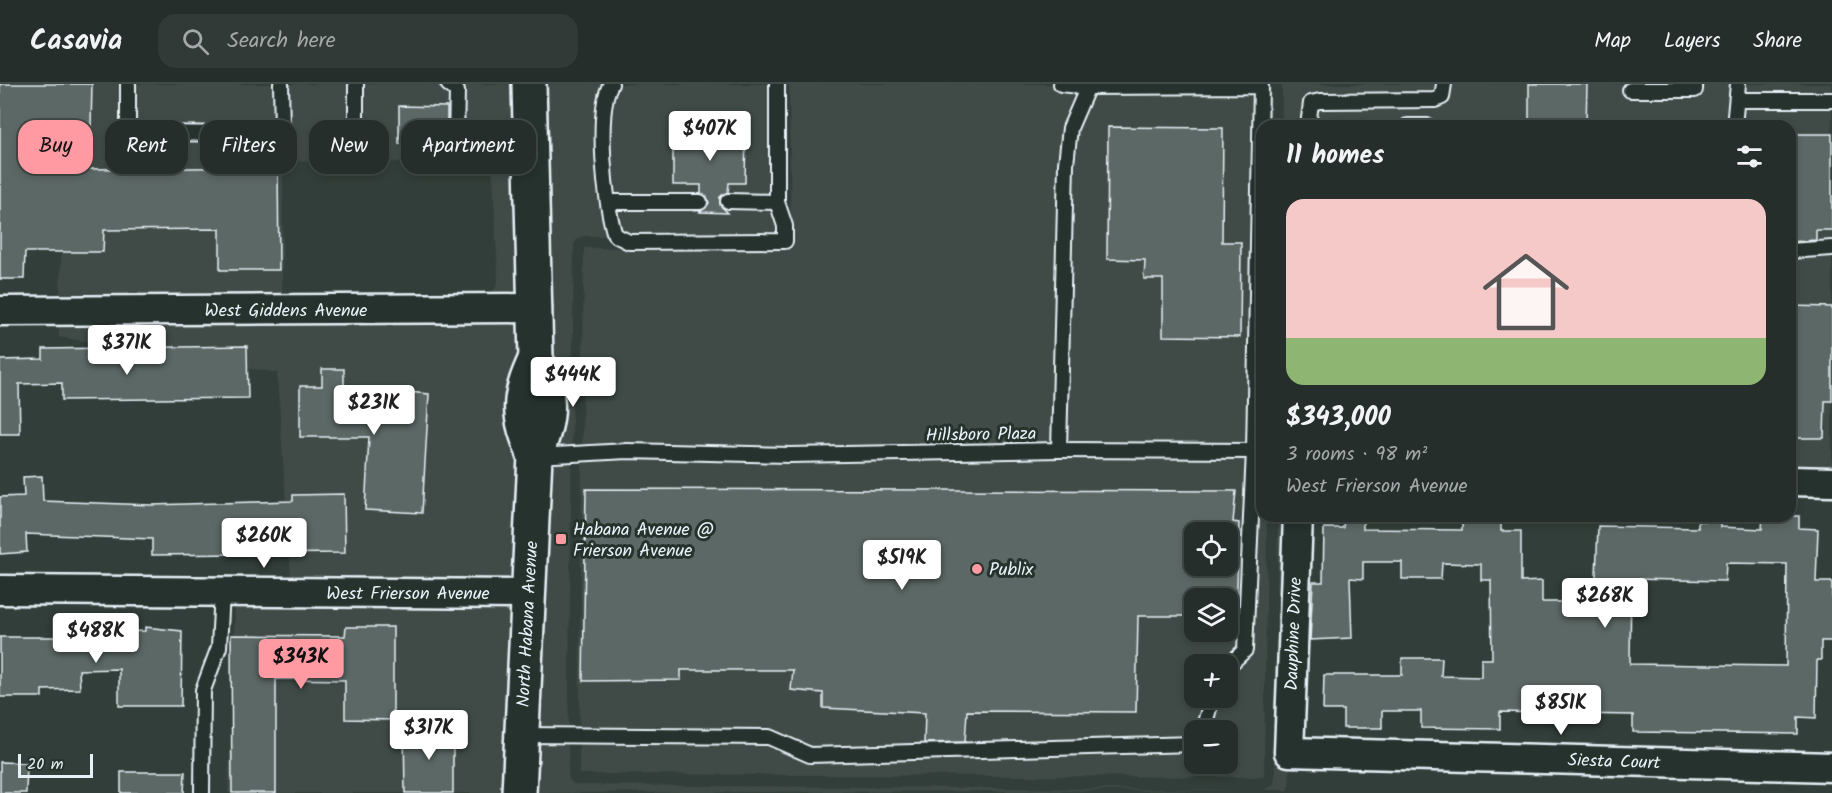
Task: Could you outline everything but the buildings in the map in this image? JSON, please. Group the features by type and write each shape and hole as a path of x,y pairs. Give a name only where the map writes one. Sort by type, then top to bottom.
{"street":[{"name":"North Habana Avenue","path":"519,793 535,456 522,424 522,387 536,358 537,308 529,84"},
{"name":"West Giddens Avenue","path":"0,311 537,308"},
{"path":"1796,482 1832,482"},
{"name":"Dauphine Drive","path":"1289,752 1298,522"},
{"name":"West Frierson Avenue","path":"0,590 528,594"},
{"name":"Siesta Court","path":"1289,752 1832,766"}],"lane":[{"path":"128,84 128,125 136,132 275,134 282,128 281,84"},
{"path":"356,84 356,120"},
{"path":"448,84 457,91 456,120"},
{"path":"611,84 605,92 603,150 613,229 620,239 629,242 785,241 785,226 777,202 777,84"},
{"path":"1061,84 1088,86 1261,85 1260,120"},
{"path":"1309,120 1311,103 1435,100 1442,97 1444,84"},
{"path":"1630,90 1695,90 1695,84"},
{"path":"1735,120 1738,84"},
{"name":"Hillsboro Plaza","path":"535,456 627,451 800,454 1059,450 1066,164 1070,128 1088,86"},
{"path":"1738,100 1832,100"},
{"path":"728,201 777,202"},
{"path":"609,202 700,202"},
{"path":"1796,251 1832,248"},
{"path":"1238,657 1245,650 1256,346"},
{"path":"1059,450 1254,451"},
{"path":"202,793 203,690 219,647 222,591"},
{"path":"522,735 769,737 810,755 1184,744"}],"shaded area":[{"path":"66,84 516,84 517,120 401,120 401,162 389,162 389,120 309,120 309,161 297,161 297,120 200,120 200,174 283,174 282,295 60,296 63,174 93,174 93,120 65,120"},
{"path":"542,84 777,84 780,236 584,236 578,238 574,244 568,774 570,781 576,785 1264,790 1273,785 1275,777 1278,522 1298,522 1289,790 532,793 547,465 552,463 549,456 551,359 554,353 549,350"},
{"path":"789,84 1271,84 1271,120 1256,120 1256,522 1267,522 1264,777 579,774 584,248 791,248"},
{"path":"1282,84 1832,84 1832,471 1796,470 1796,120 1282,120"},
{"path":"519,174 523,294 490,294 498,280 493,175"},
{"path":"524,323 516,579 291,577 277,373 59,337 59,325"},
{"path":"235,606 514,608 506,793 228,793"}],"place":[{"name":"Habana Avenue @ Frierson Avenue","path":"561,539"},
{"name":"Publix","path":"977,569"}]}
